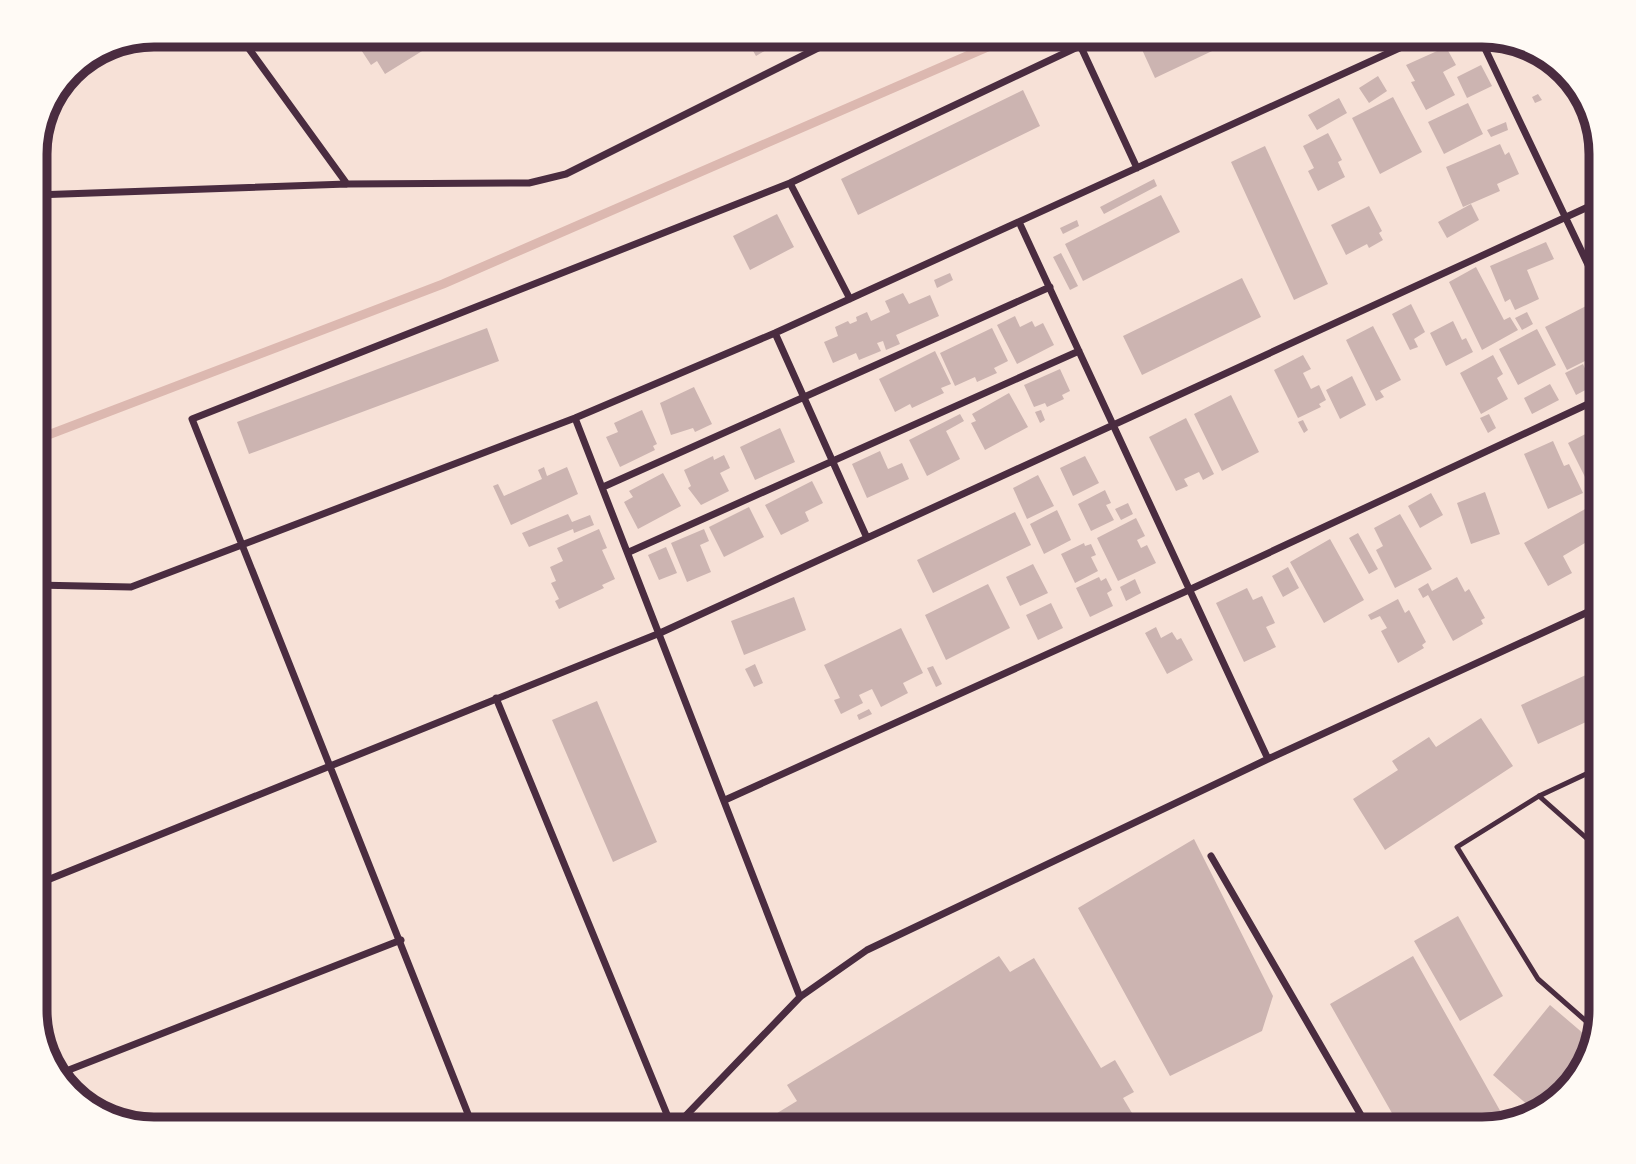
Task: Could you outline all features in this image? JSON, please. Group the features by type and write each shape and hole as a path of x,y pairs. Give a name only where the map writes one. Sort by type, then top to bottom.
{"street":[{"path":"248,47 347,184"},
{"path":"47,195 347,184 529,183 566,174 820,47"},
{"path":"469,1117 192,419 790,183 1076,47"},
{"path":"1081,47 1137,168"},
{"path":"47,585 131,587 575,418 775,333 1402,47"},
{"path":"1484,47 1589,267"},
{"path":"790,183 850,299"},
{"path":"47,880 660,633 1589,207"},
{"path":"1019,222 1268,759"},
{"path":"603,487 1050,288"},
{"path":"775,333 867,538"},
{"path":"629,552 1079,351"},
{"path":"725,800 1191,589 1589,404"},
{"path":"575,418 800,997"},
{"path":"685,1117 800,997 867,950 1268,759 1589,612"},
{"path":"496,698 668,1117"},
{"path":"1211,856 1362,1117"},
{"path":"67,1071 401,940"}],"lane":[{"path":"1588,1023 1538,979 1457,847 1539,796 1589,773"},
{"path":"1539,796 1589,840"}],"building":[{"path":"359,47 429,47 385,74 377,61 371,65"},
{"path":"751,47 771,47 756,56"},
{"path":"1141,47 1221,47 1155,78"},
{"path":"1446,47 1456,65 1443,72 1455,95 1426,110 1411,82 1415,81 1406,65"},
{"path":"1481,65 1492,86 1467,98 1457,77"},
{"path":"1378,76 1387,91 1369,103 1359,88"},
{"path":"1023,90 1040,126 858,215 841,179"},
{"path":"1538,94 1542,100 1535,103 1532,97"},
{"path":"1393,97 1422,152 1380,174 1352,118"},
{"path":"1339,98 1347,113 1317,130 1308,115"},
{"path":"1468,103 1483,134 1444,154 1428,122"},
{"path":"1506,122 1508,130 1491,137 1487,130"},
{"path":"1328,133 1342,160 1338,162 1345,177 1318,191 1308,171 1314,168 1303,146"},
{"path":"1500,144 1505,155 1509,152 1519,174 1497,184 1500,191 1463,207 1446,167"},
{"path":"1265,146 1328,284 1294,300 1231,162"},
{"path":"1154,179 1157,186 1104,214 1100,207"},
{"path":"1161,195 1180,232 1083,281 1065,244"},
{"path":"1471,204 1479,220 1447,238 1438,222"},
{"path":"1369,206 1382,231 1379,233 1383,240 1369,248 1367,244 1346,255 1331,225"},
{"path":"777,214 794,247 750,270 733,236"},
{"path":"1077,220 1079,226 1063,234 1060,228"},
{"path":"1546,242 1554,259 1527,270 1539,299 1515,310 1510,299 1505,302 1490,266"},
{"path":"1061,253 1078,286 1070,290 1053,257"},
{"path":"1476,267 1504,320 1510,317 1518,330 1482,350 1449,282"},
{"path":"950,273 953,280 937,288 934,280"},
{"path":"1242,278 1261,317 1142,375 1123,336"},
{"path":"903,293 909,304 930,295 939,316 896,335 900,344 886,350 883,341 877,343 881,351 859,360 856,353 833,363 824,342 838,336 835,327 848,321 850,324 857,321 856,317 867,312 871,321 890,312 885,301"},
{"path":"1411,304 1425,332 1414,339 1418,347 1410,350 1392,314"},
{"path":"1588,305 1589,359 1567,370 1545,327"},
{"path":"1527,312 1533,324 1522,330 1515,318"},
{"path":"1015,316 1020,327 1032,321 1035,327 1043,323 1054,345 1017,364 997,325"},
{"path":"1453,321 1462,340 1466,338 1473,352 1446,366 1430,333"},
{"path":"1373,326 1401,380 1380,391 1384,397 1376,401 1346,340"},
{"path":"487,328 499,361 249,454 237,422"},
{"path":"992,328 1008,361 994,368 997,373 977,382 975,377 955,386 940,353"},
{"path":"1537,329 1556,365 1518,385 1499,349"},
{"path":"935,351 951,384 941,388 944,393 912,408 910,404 895,412 879,379"},
{"path":"1303,355 1311,369 1303,373 1311,389 1319,385 1326,400 1319,404 1321,407 1298,418 1274,370"},
{"path":"1493,355 1503,374 1497,378 1508,399 1481,414 1460,373"},
{"path":"1583,364 1589,377 1589,388 1576,395 1565,373"},
{"path":"1060,369 1070,391 1062,395 1064,399 1047,407 1045,403 1034,407 1024,385"},
{"path":"1352,376 1366,405 1340,419 1326,390"},
{"path":"1550,384 1559,400 1532,414 1524,398"},
{"path":"694,387 712,424 695,432 693,428 671,435 660,403"},
{"path":"1009,393 1028,427 985,450 971,423 976,421 972,414"},
{"path":"1231,395 1259,452 1222,471 1194,414"},
{"path":"642,410 657,444 653,446 655,450 620,467 606,437 618,432 614,423"},
{"path":"1041,410 1045,420 1040,423 1035,412"},
{"path":"960,414 964,421 946,431 960,459 927,476 909,440"},
{"path":"1489,414 1496,428 1488,433 1480,418"},
{"path":"1186,418 1214,474 1203,480 1199,472 1184,479 1188,486 1176,491 1149,437"},
{"path":"1303,420 1308,430 1304,433 1298,422"},
{"path":"780,428 795,462 755,480 740,447"},
{"path":"1589,432 1589,485 1568,443"},
{"path":"1553,441 1564,466 1569,464 1583,493 1548,509 1524,454"},
{"path":"880,451 888,469 902,463 909,479 867,498 852,464"},
{"path":"724,455 730,468 720,473 729,491 701,505 688,488 691,486 684,470 713,456 714,460"},
{"path":"1085,456 1099,483 1073,496 1060,468"},
{"path":"544,467 547,476 567,467 578,494 511,525 493,486 498,484 504,496 542,479 538,470"},
{"path":"663,473 681,506 638,529 624,502 633,497 629,491"},
{"path":"1038,475 1054,506 1027,519 1013,488"},
{"path":"812,481 823,503 805,512 809,521 781,535 765,505"},
{"path":"1105,490 1111,503 1106,505 1114,520 1091,531 1078,504"},
{"path":"1485,492 1500,534 1471,544 1457,503"},
{"path":"1431,493 1443,515 1420,528 1408,506"},
{"path":"1128,503 1133,514 1121,520 1115,509"},
{"path":"749,507 764,537 724,557 709,527"},
{"path":"1587,508 1589,512 1589,541 1563,556 1572,573 1548,586 1524,543"},
{"path":"1057,510 1071,540 1044,554 1030,524"},
{"path":"1015,512 1031,545 933,593 917,560"},
{"path":"568,514 572,522 590,515 594,525 574,533 573,529 529,547 522,533"},
{"path":"1400,514 1432,569 1395,588 1376,550 1383,546 1374,528"},
{"path":"1136,518 1145,536 1137,540 1141,548 1147,545 1156,563 1118,581 1097,538"},
{"path":"599,529 607,548 602,550 615,579 602,585 604,588 559,609 555,601 559,599 551,583 556,581 550,567 563,561 557,548"},
{"path":"704,529 709,541 700,545 711,572 687,582 671,543"},
{"path":"1358,533 1378,569 1369,574 1349,538"},
{"path":"1330,539 1364,600 1324,623 1290,562"},
{"path":"1084,543 1085,546 1091,544 1096,555 1091,557 1098,571 1075,583 1061,554"},
{"path":"666,547 677,573 659,580 648,555"},
{"path":"1033,564 1048,593 1020,606 1006,577"},
{"path":"1288,567 1299,588 1283,597 1272,576"},
{"path":"1099,577 1101,581 1106,578 1112,590 1107,593 1113,606 1090,617 1076,588"},
{"path":"1457,577 1465,592 1469,589 1485,618 1481,620 1483,624 1453,641 1428,595 1423,598 1418,589 1428,583 1432,591"},
{"path":"1135,579 1141,593 1126,601 1120,587"},
{"path":"988,584 1010,628 946,660 925,615"},
{"path":"1247,588 1253,600 1262,596 1275,623 1266,627 1276,647 1244,662 1216,603"},
{"path":"794,597 806,630 744,655 731,621"},
{"path":"1398,599 1405,613 1409,610 1426,642 1422,645 1424,648 1398,663 1381,631 1387,628 1380,616 1371,620 1368,615"},
{"path":"1051,603 1063,628 1038,640 1026,615"},
{"path":"1156,627 1161,638 1172,632 1177,640 1181,638 1193,660 1167,674 1145,633"},
{"path":"901,628 923,673 903,683 908,693 881,707 872,689 859,695 863,703 841,714 834,700 840,698 824,665"},
{"path":"755,664 763,683 754,687 745,669"},
{"path":"933,666 942,684 936,687 927,668"},
{"path":"1589,674 1589,721 1538,744 1521,705"},
{"path":"597,701 657,842 613,862 552,720"},
{"path":"869,709 872,714 859,720 857,715"},
{"path":"1481,718 1513,766 1385,850 1353,799 1398,770 1392,761 1429,737 1436,747"},
{"path":"1194,839 1273,996 1262,1031 1170,1076 1078,908"},
{"path":"1458,916 1503,996 1460,1021 1414,941"},
{"path":"999,956 1010,972 1034,958 1101,1068 1115,1060 1134,1092 1123,1098 1134,1117 771,1117 797,1101 787,1085"},
{"path":"1413,956 1502,1115 1394,1117 1330,1004"},
{"path":"1550,1005 1586,1035 1567,1075 1547,1095 1529,1106 1493,1075"}],"waterway":[{"path":"47,435 443,284 987,47"}]}
